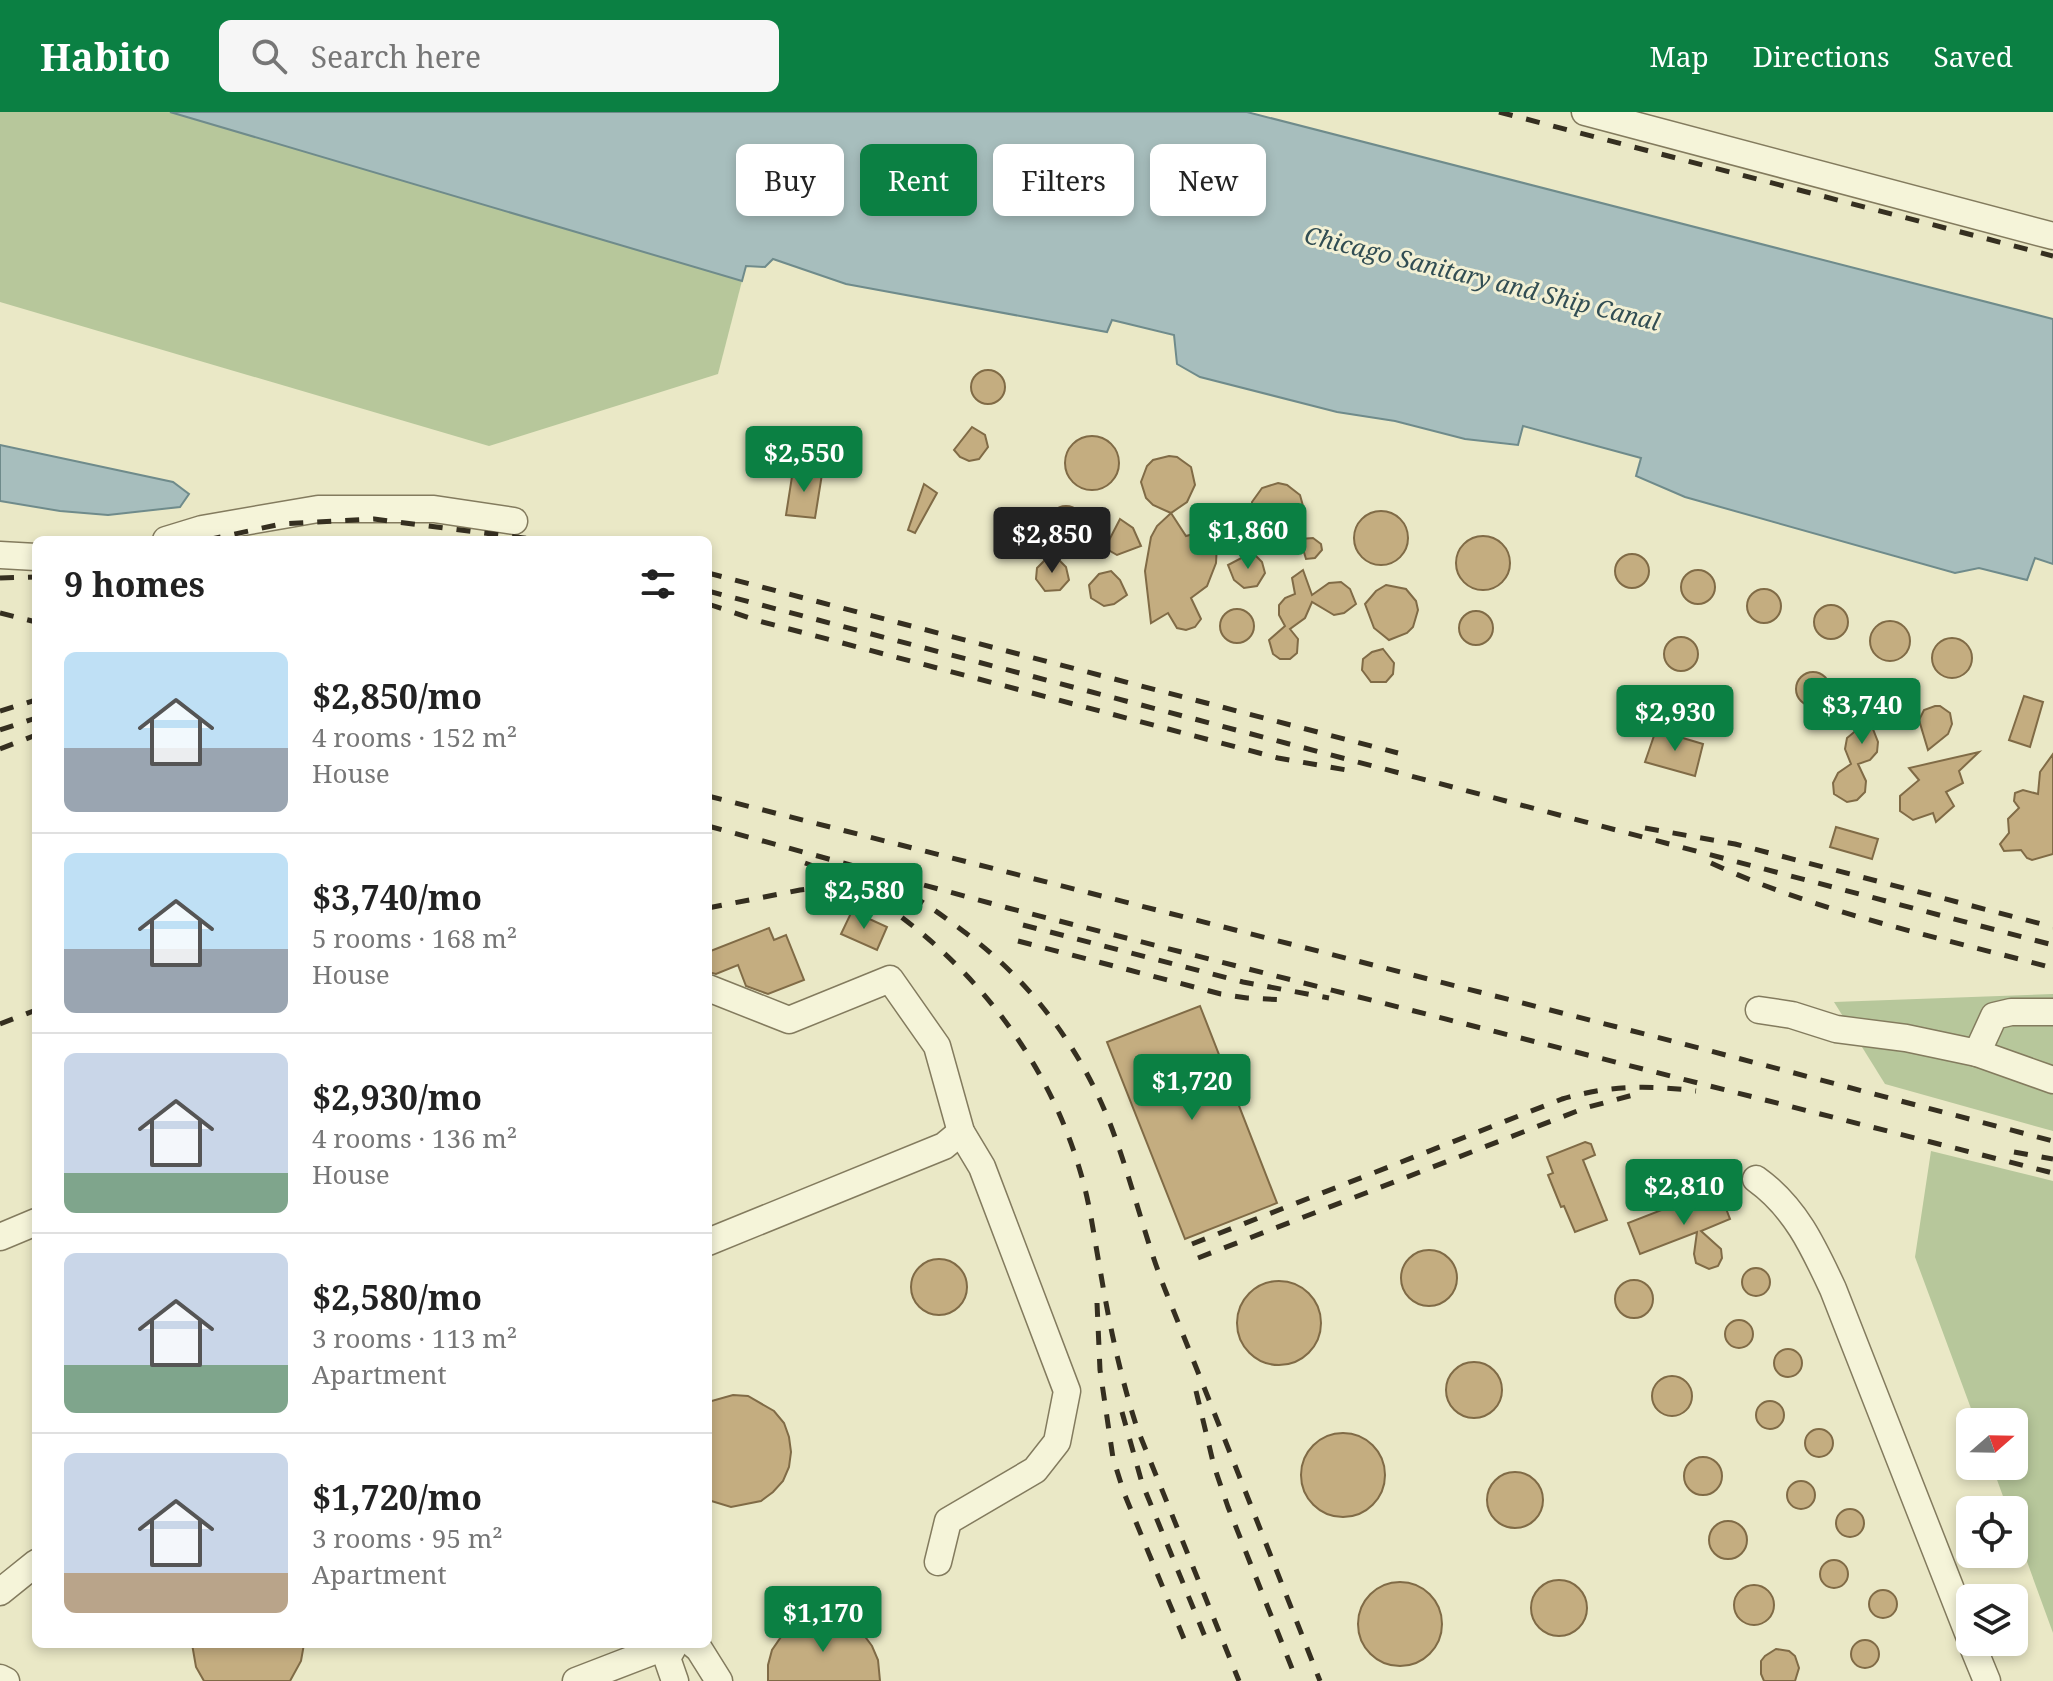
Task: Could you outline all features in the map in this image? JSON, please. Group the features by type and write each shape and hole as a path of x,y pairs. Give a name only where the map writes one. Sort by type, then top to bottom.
{"lane":[{"path":"1585,112 2053,236"},
{"path":"179,536 202,529 318,509 434,509 514,521"},
{"path":"0,555 32,557"},
{"path":"712,990 789,1020 890,979 937,1046 961,1132 982,1167 1067,1391 1057,1442 1035,1470 948,1521 938,1562"},
{"path":"1759,1010 1792,1015 1836,1029 1906,1038 1977,1053 2053,1080"},
{"path":"1977,1053 1994,1016 2011,1012 2053,1012"},
{"path":"712,1240 944,1146 961,1132"},
{"path":"1756,1179 1774,1192 1792,1212 1810,1240 1833,1289 1956,1602"},
{"path":"0,1237 32,1224"},
{"path":"0,1592 32,1566"},
{"path":"576,1681 663,1648"},
{"path":"671,1648 667,1658 675,1681"},
{"path":"698,1648 719,1681"},
{"path":"1977,1656 1987,1681"},
{"path":"0,1678 6,1681"}],"green space":[{"path":"0,112 170,112 742,281 718,374 489,446 0,302"},
{"path":"2053,994 2053,1131 1885,1084 1834,1002"},
{"path":"1931,1151 2053,1181 2053,1633 2028,1564 2028,1496 2003,1496 1997,1480 2028,1480 2028,1408 1971,1408 1915,1257"}],"water":[{"name":"Chicago Sanitary and Ship Canal","path":"170,112 1247,112 2053,319 2053,564 2035,558 2027,580 1979,568 1955,573 1685,497 1636,476 1641,458 1523,426 1518,445 1465,439 1395,421 1337,412 1200,377 1177,364 1174,335 1112,320 1107,332 846,284 773,259 765,267 746,266 742,281"},
{"path":"0,445 173,482 189,494 180,507 108,515 0,501"}],"building":[{"path":"988,370 1000,375 1005,387 1000,399 988,404 976,399 971,387 976,375"},
{"path":"972,427 985,435 988,447 979,459 969,461 954,450"},
{"path":"1092,436 1111,444 1119,463 1111,482 1092,490 1073,482 1065,463 1073,444"},
{"path":"1177,457 1191,467 1195,485 1187,502 1171,513 1153,505 1146,498 1141,482 1153,460"},
{"path":"793,470 822,474 815,518 786,515"},
{"path":"1278,483 1287,485 1300,495 1305,513 1299,533 1280,538 1265,536 1252,519 1252,502 1262,488"},
{"path":"924,484 937,493 915,533 908,530"},
{"path":"1066,506 1078,511 1083,523 1078,535 1066,540 1054,535 1049,523 1054,511"},
{"path":"1381,511 1400,519 1408,538 1400,557 1381,565 1362,557 1354,538 1362,519"},
{"path":"1171,513 1186,536 1204,531 1213,536 1217,544 1216,563 1207,586 1191,598 1201,619 1195,627 1186,630 1177,628 1168,613 1151,623 1145,571 1151,537 1157,526"},
{"path":"1120,519 1133,528 1141,546 1117,555 1105,548"},
{"path":"1483,536 1502,544 1510,563 1502,582 1483,590 1464,582 1456,563 1464,544"},
{"path":"1313,538 1321,544 1322,550 1315,558 1306,559 1300,539"},
{"path":"1632,554 1644,559 1649,571 1644,583 1632,588 1620,583 1615,571 1620,559"},
{"path":"1247,555 1256,556 1262,562 1265,573 1257,586 1244,588 1234,580 1228,565"},
{"path":"1057,558 1066,567 1069,580 1060,590 1045,591 1036,579 1037,568 1045,560"},
{"path":"1303,570 1312,595 1329,583 1341,582 1350,589 1356,604 1344,613 1334,615 1312,602 1305,618 1290,629 1298,639 1297,653 1290,659 1280,659 1273,654 1269,640 1285,626 1279,615 1279,605 1295,594 1292,578"},
{"path":"1698,570 1710,575 1715,587 1710,599 1698,604 1686,599 1681,587 1686,575"},
{"path":"1111,571 1120,580 1127,595 1114,604 1104,606 1091,598 1089,585 1099,574"},
{"path":"1386,585 1406,589 1416,601 1418,610 1413,627 1407,633 1389,640 1374,628 1365,604"},
{"path":"1764,589 1776,594 1781,606 1776,618 1764,623 1752,618 1747,606 1752,594"},
{"path":"1831,605 1843,610 1848,622 1843,634 1831,639 1819,634 1814,622 1819,610"},
{"path":"1237,609 1249,614 1254,626 1249,638 1237,643 1225,638 1220,626 1225,614"},
{"path":"1476,611 1488,616 1493,628 1488,640 1476,645 1464,640 1459,628 1464,616"},
{"path":"1890,621 1904,627 1910,641 1904,655 1890,661 1876,655 1870,641 1876,627"},
{"path":"1681,637 1693,642 1698,654 1693,666 1681,671 1669,666 1664,654 1669,642"},
{"path":"1952,638 1966,644 1972,658 1966,672 1952,678 1938,672 1932,658 1938,644"},
{"path":"1383,649 1394,663 1393,674 1386,682 1371,682 1362,670 1363,659"},
{"path":"1813,672 1825,677 1830,689 1825,701 1813,706 1801,701 1796,689 1801,677"},
{"path":"1874,688 1889,696 1892,707 1887,716 1871,724 1878,742 1877,752 1870,760 1858,764 1866,781 1865,792 1857,800 1847,802 1834,794 1833,783 1838,773 1851,764 1845,749 1847,738 1864,724 1858,708 1860,697"},
{"path":"2024,696 2043,702 2030,747 2009,740"},
{"path":"1935,706 1950,713 1952,724 1948,734 1928,750 1919,720 1924,710"},
{"path":"1656,730 1703,744 1695,776 1645,762"},
{"path":"1979,752 1959,771 1963,783 1946,792 1954,806 1936,822 1933,813 1913,820 1900,811 1900,796 1919,780 1909,768"},
{"path":"2053,754 2053,854 2032,860 2021,850 2004,851 2000,844 2009,833 2008,819 2019,808 2014,801 2015,793 2023,790 2038,794 2040,772"},
{"path":"1836,827 1878,839 1872,859 1830,847"},
{"path":"852,911 887,927 877,950 841,934"},
{"path":"769,928 774,940 786,935 804,980 768,994 746,986 738,965 712,973 712,950"},
{"path":"1200,1006 1277,1203 1185,1239 1107,1042"},
{"path":"1585,1142 1591,1144 1595,1155 1583,1160 1607,1220 1575,1232 1548,1175 1553,1173 1547,1157"},
{"path":"1718,1188 1730,1219 1701,1231 1721,1249 1722,1258 1718,1266 1709,1269 1696,1263 1697,1232 1640,1254 1628,1223"},
{"path":"1429,1250 1449,1258 1457,1278 1449,1298 1429,1306 1409,1298 1401,1278 1409,1258"},
{"path":"939,1259 959,1267 967,1287 959,1307 939,1315 919,1307 911,1287 919,1267"},
{"path":"1756,1268 1766,1272 1770,1282 1766,1292 1756,1296 1746,1292 1742,1282 1746,1272"},
{"path":"1634,1280 1648,1285 1653,1299 1648,1313 1634,1318 1620,1313 1615,1299 1620,1285"},
{"path":"1279,1281 1295,1284 1309,1293 1318,1307 1321,1323 1318,1339 1309,1353 1295,1362 1279,1365 1263,1362 1249,1353 1240,1339 1237,1323 1240,1307 1249,1293 1263,1284"},
{"path":"1739,1320 1749,1324 1753,1334 1749,1344 1739,1348 1729,1344 1725,1334 1729,1324"},
{"path":"1788,1349 1798,1353 1802,1363 1798,1373 1788,1377 1778,1373 1774,1363 1778,1353"},
{"path":"1474,1362 1494,1370 1502,1390 1494,1410 1474,1418 1454,1410 1446,1390 1454,1370"},
{"path":"1672,1376 1686,1382 1692,1396 1686,1410 1672,1416 1658,1410 1652,1396 1658,1382"},
{"path":"733,1395 748,1396 774,1411 784,1423 791,1452 789,1467 783,1481 761,1501 731,1507 712,1501 712,1401"},
{"path":"1770,1401 1780,1405 1784,1415 1780,1425 1770,1429 1760,1425 1756,1415 1760,1405"},
{"path":"1819,1429 1829,1433 1833,1443 1829,1453 1819,1457 1809,1453 1805,1443 1809,1433"},
{"path":"1343,1433 1359,1436 1373,1445 1382,1459 1385,1475 1382,1491 1373,1505 1359,1514 1343,1517 1327,1514 1313,1505 1304,1491 1301,1475 1304,1459 1313,1445 1327,1436"},
{"path":"1703,1457 1717,1462 1722,1476 1717,1490 1703,1495 1689,1490 1684,1476 1689,1462"},
{"path":"1515,1472 1535,1480 1543,1500 1535,1520 1515,1528 1495,1520 1487,1500 1495,1480"},
{"path":"1801,1481 1811,1485 1815,1495 1811,1505 1801,1509 1791,1505 1787,1495 1791,1485"},
{"path":"1850,1509 1860,1513 1864,1523 1860,1533 1850,1537 1840,1533 1836,1523 1840,1513"},
{"path":"1728,1521 1742,1526 1747,1540 1742,1554 1728,1559 1714,1554 1709,1540 1714,1526"},
{"path":"1834,1560 1844,1564 1848,1574 1844,1584 1834,1588 1824,1584 1820,1574 1824,1564"},
{"path":"1559,1580 1579,1588 1587,1608 1579,1628 1559,1636 1539,1628 1531,1608 1539,1588"},
{"path":"1400,1582 1416,1585 1430,1594 1439,1608 1442,1624 1439,1640 1430,1654 1416,1663 1400,1666 1384,1663 1370,1654 1361,1640 1358,1624 1361,1608 1370,1594 1384,1585"},
{"path":"1754,1585 1768,1591 1774,1605 1768,1619 1754,1625 1740,1619 1734,1605 1740,1591"},
{"path":"1883,1590 1893,1594 1897,1604 1893,1614 1883,1618 1873,1614 1869,1604 1873,1594"},
{"path":"821,1618 851,1624 863,1634 878,1660 880,1681 768,1681 772,1650 781,1637 806,1620"},
{"path":"1865,1640 1875,1644 1879,1654 1875,1664 1865,1668 1855,1664 1851,1654 1855,1644"},
{"path":"193,1648 303,1648 301,1661 290,1681 204,1681 196,1667"},
{"path":"1776,1649 1789,1651 1795,1656 1799,1668 1795,1681 1764,1681 1761,1661"}],"railway":[{"path":"1499,112 2053,256"},
{"path":"226,536 281,524 374,519 508,536"},
{"path":"712,574 1398,753"},
{"path":"0,578 32,577"},
{"path":"712,592 2053,945"},
{"path":"712,605 759,621 1278,758 1358,772"},
{"path":"0,613 32,621"},
{"path":"0,711 32,701"},
{"path":"0,730 32,719"},
{"path":"0,749 32,737"},
{"path":"712,797 2053,1141"},
{"path":"712,827 1008,908 2053,1173"},
{"path":"1645,828 1735,844 2053,927"},
{"path":"805,863 861,887 931,941 987,999 1033,1063 1068,1135 1084,1185 1111,1329 1137,1428 1239,1681"},
{"path":"1711,863 1752,881 1836,910 2053,968"},
{"path":"886,884 935,911 1012,973 1054,1022 1089,1077 1115,1137 1166,1292 1320,1681"},
{"path":"712,907 800,890 850,885"},
{"path":"1023,925 1243,982 1329,998"},
{"path":"1018,941 1221,994 1287,1000"},
{"path":"0,1024 32,1012"},
{"path":"1192,1244 1562,1099 1629,1088 1696,1091"},
{"path":"1198,1258 1585,1108 1633,1095"},
{"path":"2014,1152 2053,1159"},
{"path":"1097,1303 1100,1370 1113,1458 1124,1493 1189,1651"},
{"path":"1196,1391 1214,1466 1228,1507 1297,1681"},
{"path":"1122,1412 1142,1483 1208,1644"}]}
